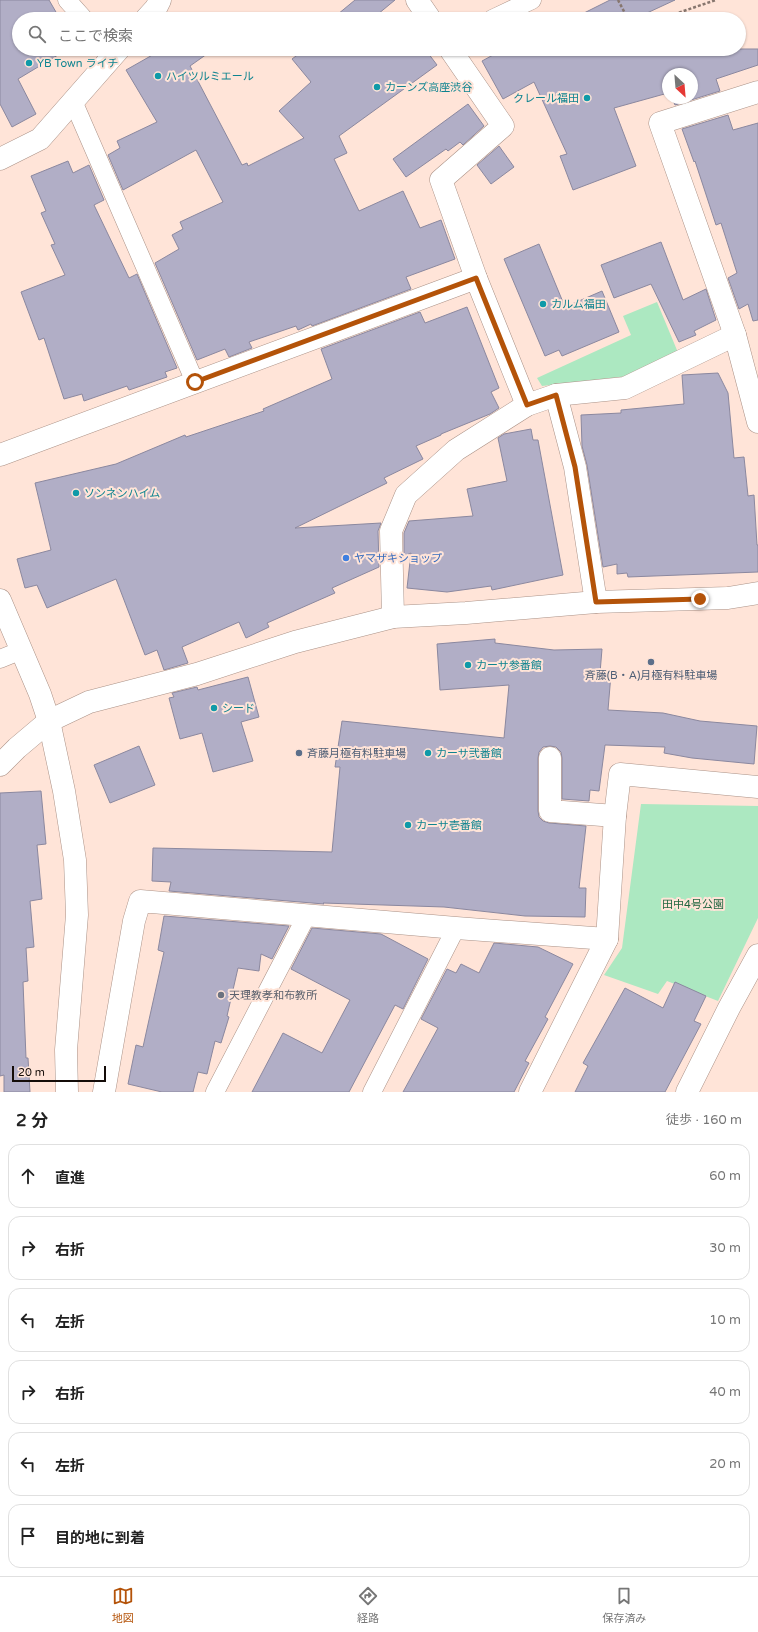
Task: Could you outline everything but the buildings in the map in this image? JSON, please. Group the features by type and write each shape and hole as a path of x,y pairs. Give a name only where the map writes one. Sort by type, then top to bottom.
{"street":[{"path":"152,12 160,0"},
{"path":"417,0 425,12"},
{"path":"0,159 40,139 111,56"},
{"path":"455,56 503,126 441,180 476,278 527,405"},
{"path":"758,92 660,123 735,335 758,422"},
{"path":"0,455 476,278"},
{"path":"393,617 391,531 406,495 456,450 527,405 556,395 625,388 735,335"},
{"path":"556,395 575,467 596,602"},
{"path":"0,765 16,748 49,721 89,702 197,674 295,642 393,617 466,614 596,602 728,598 758,593"},
{"path":"0,600 40,694 49,721 64,791 75,860 77,915 66,1050 67,1092"},
{"path":"550,758 550,810 616,816"},
{"path":"530,1092 607,939 620,774 758,787"},
{"path":"104,1092 134,921 140,901 456,928 607,939"},
{"path":"687,1092 729,1008 758,955"}],"lane":[{"path":"67,0 78,12"},
{"path":"507,12 532,0"},
{"path":"73,101 195,382"},
{"path":"0,659 22,650"},
{"path":"215,1092 307,915"},
{"path":"372,1092 456,928"}],"path":[{"path":"618,0 624,12"},
{"path":"681,12 716,0"}],"green space":[{"path":"657,302 679,355 629,376 542,386 537,378 631,335 623,316"},
{"name":"田中4号公園","path":"641,804 758,806 758,918 718,1001 667,981 658,994 604,975 622,948"}],"place":[{"name":"YB Town ライチ","path":"29,63"},
{"name":"ハイツルミエール","path":"158,76"},
{"name":"カーンズ高座渋谷","path":"377,87"},
{"name":"クレール福田","path":"587,98"},
{"name":"カルム福田","path":"543,304"},
{"name":"ソンネンハイム","path":"76,493"},
{"name":"ヤマザキショップ","path":"346,558"},
{"name":"斉藤(B・A)月極有料駐車場","path":"651,662"},
{"name":"カーサ参番館","path":"468,665"},
{"name":"シード","path":"214,708"},
{"name":"斉藤月極有料駐車場","path":"299,753"},
{"name":"カーサ弐番館","path":"428,753"},
{"name":"カーサ壱番館","path":"408,825"},
{"name":"天理教孝和布教所","path":"221,995"}],"route":[{"path":"195,382 476,278 527,405 556,395 575,467 596,602 700,599"}]}
